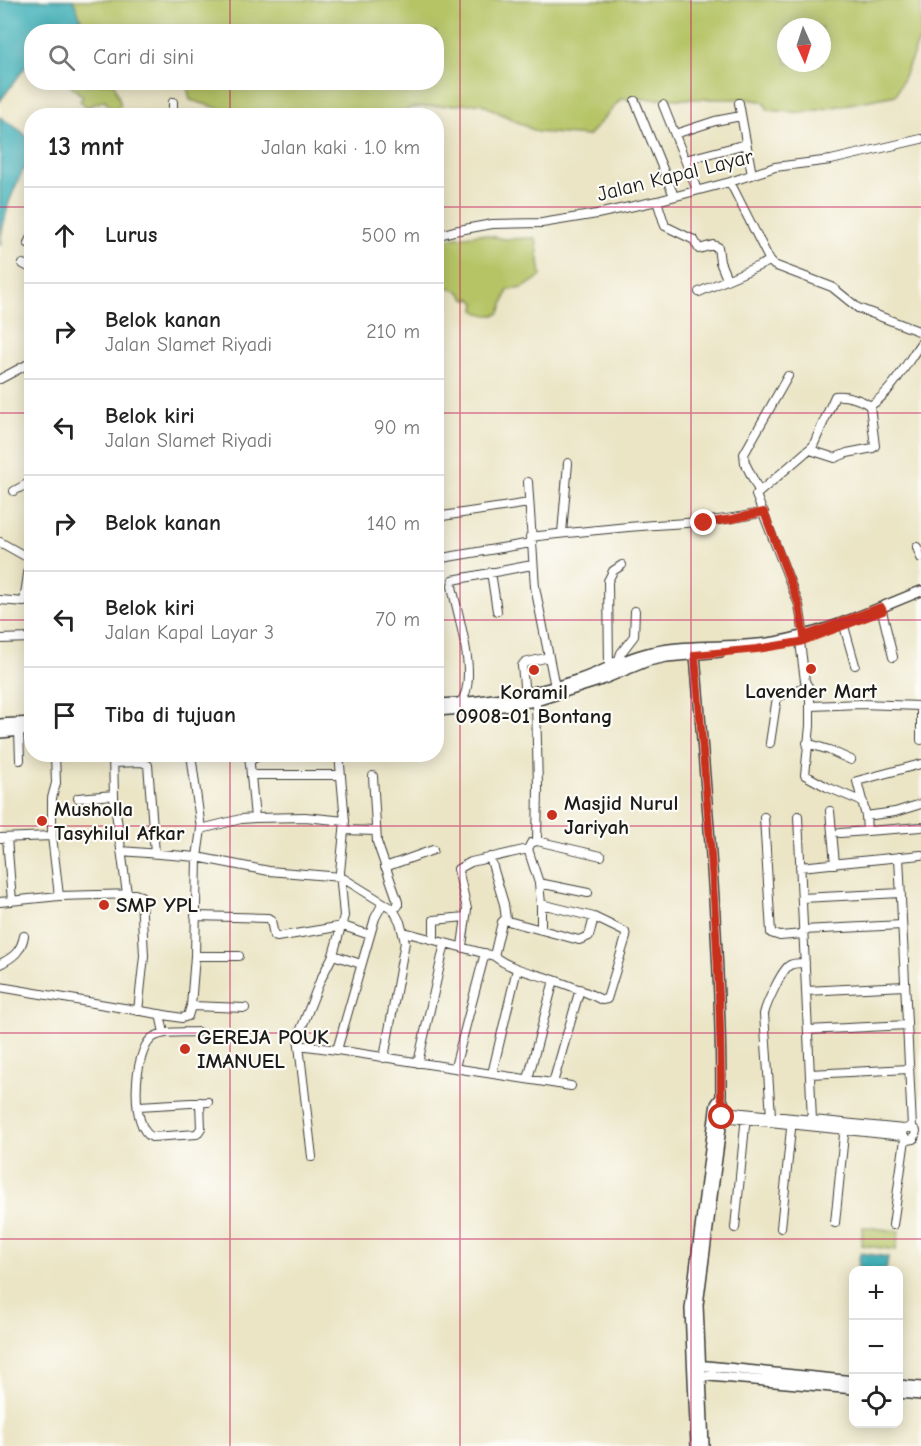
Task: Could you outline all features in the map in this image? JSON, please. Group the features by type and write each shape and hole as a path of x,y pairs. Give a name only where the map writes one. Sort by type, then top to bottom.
{"street":[{"path":"635,101 674,196"},
{"path":"173,102 173,108"},
{"path":"739,103 752,175"},
{"path":"663,105 698,190"},
{"path":"675,134 715,121 741,116"},
{"name":"Jalan Kapal Layar","path":"444,232 492,224 543,224 657,201 776,167 831,160 921,139"},
{"path":"685,160 746,144"},
{"path":"730,182 774,265 832,287 858,308 921,332"},
{"path":"657,201 663,224 669,229 694,240 699,249 713,244 718,246 720,262 727,279"},
{"path":"699,292 770,261"},
{"path":"870,406 891,385 921,343"},
{"path":"0,379 24,366"},
{"path":"759,491 745,463 744,454 788,375"},
{"path":"863,802 807,777 805,773 811,706 810,691 805,681 799,605 756,495 810,450 816,442 835,396 860,400 870,406"},
{"path":"810,450 835,458 874,447 870,406"},
{"path":"562,533 568,463"},
{"path":"528,482 532,565 555,687"},
{"path":"14,491 24,485"},
{"path":"444,516 529,503"},
{"path":"444,557 562,533 704,523 764,512"},
{"path":"0,542 24,556"},
{"path":"916,547 921,558"},
{"path":"460,703 468,684 466,651 453,580 532,565"},
{"path":"609,666 608,580 613,571 622,565"},
{"path":"491,572 497,611"},
{"path":"444,704 536,701 599,681 640,663 667,657 757,649 802,639 844,626 921,591"},
{"path":"444,710 502,702 555,687 650,652 755,645 802,639 921,597"},
{"path":"0,600 24,602"},
{"path":"882,609 893,657"},
{"path":"609,666 619,659 634,636 635,611"},
{"path":"844,626 855,665"},
{"path":"0,639 24,638"},
{"path":"695,655 721,1019 721,1097 724,1104 712,1173"},
{"path":"525,695 522,666 524,663 549,657"},
{"path":"770,743 777,697 808,686"},
{"path":"536,701 537,841"},
{"path":"811,706 860,704 921,706 921,740"},
{"path":"0,724 24,722"},
{"path":"18,731 20,760"},
{"path":"0,733 24,731"},
{"path":"807,743 850,760"},
{"path":"55,762 52,836 59,896"},
{"path":"113,762 114,795 127,894"},
{"path":"142,762 148,765 155,853"},
{"path":"0,987 185,1018 191,1006 195,956 197,857 201,829 192,762"},
{"path":"249,762 255,818"},
{"path":"312,1157 298,1037 343,927 341,877 344,826 339,762"},
{"path":"867,831 866,816 857,783 859,780 921,764"},
{"path":"251,775 340,775"},
{"path":"373,776 378,847 398,902 398,906 393,909"},
{"path":"78,798 114,795"},
{"path":"866,816 895,812 921,804"},
{"path":"831,811 835,864"},
{"path":"798,816 812,1120"},
{"path":"201,829 241,819 304,817 376,831"},
{"path":"764,818 771,933 780,936 803,932 902,925"},
{"path":"840,833 921,826"},
{"path":"12,901 4,838 52,836"},
{"path":"541,930 539,883 528,849 531,843 537,841 600,856"},
{"path":"462,946 466,904 458,869 471,862 528,849"},
{"path":"385,867 433,850"},
{"path":"121,851 197,857 269,871 341,877 393,909 404,932 404,952 384,1058"},
{"path":"800,867 921,855"},
{"path":"490,857 504,904 506,920"},
{"path":"893,1225 912,1133 899,857"},
{"path":"539,883 588,893"},
{"path":"802,898 901,893"},
{"path":"0,902 59,896 139,894 143,901 143,965 138,1011"},
{"path":"337,1050 375,918 383,903"},
{"path":"404,932 489,954 517,969 554,980 602,1000 607,999 626,937 624,930 594,917 541,904"},
{"path":"195,916 268,918 271,920 274,936 277,937 343,927 370,935"},
{"path":"434,939 434,920 465,917"},
{"path":"506,920 575,940 584,940 589,936 594,917"},
{"path":"455,1068 489,954 502,922 506,920"},
{"path":"0,964 17,953 24,936"},
{"path":"418,1063 445,943"},
{"path":"333,955 361,964"},
{"path":"195,956 239,956"},
{"path":"771,1116 764,1014 766,1004 786,968 792,964 805,963"},
{"path":"492,1074 517,969"},
{"path":"528,1079 554,980"},
{"path":"806,991 905,986"},
{"path":"553,1083 580,990"},
{"path":"191,1006 245,1008"},
{"path":"160,1014 164,1033"},
{"path":"808,1030 907,1026"},
{"path":"139,1106 204,1102 201,1128 197,1134 152,1137 146,1134 141,1126 139,1106 137,1075 144,1048 153,1038 164,1033 198,1032"},
{"path":"299,1045 571,1086"},
{"path":"810,1074 909,1070"},
{"path":"696,1446 698,1305 712,1173 716,1104 721,1097"},
{"path":"723,1114 912,1133"},
{"path":"746,1117 771,1116 792,1121 812,1120 845,1126"},
{"path":"735,1228 746,1117"},
{"path":"781,1228 792,1121"},
{"path":"835,1223 845,1126"},
{"path":"697,1370 849,1381"},
{"path":"697,1370 849,1388"},
{"path":"697,1370 704,1446"},
{"path":"903,1385 921,1387"},
{"path":"903,1393 921,1395"}],"green space":[{"path":"0,0 921,0 921,36 896,95 802,113 768,110 764,102 749,99 621,99 588,136 537,132 480,103 409,108 218,108 190,100 188,90 444,90 444,24 24,24"},
{"path":"76,90 116,90 121,105 117,108 110,108 105,100 87,107 80,101 83,97"},
{"path":"480,234 504,239 536,238 541,276 523,288 508,290 500,313 487,315 478,312 475,310 476,303 471,298 470,300 465,299 460,292 444,286 444,239"},
{"path":"863,1227 899,1231 896,1250 861,1245"}],"water":[{"path":"0,0 73,0 83,24 24,24 24,69 0,101"},
{"path":"0,117 24,134 24,170 9,202 0,246"},
{"path":"860,1253 888,1257 887,1266 858,1266"}],"place":[{"name":"Lavender Mart","path":"811,669"},
{"name":"Koramil 0908-01 Bontang","path":"534,670"},
{"name":"Masjid Nurul Jariyah","path":"552,815"},
{"name":"Musholla Tasyhilul Afkar","path":"42,821"},
{"name":"SMP YPL","path":"104,905"},
{"name":"GEREJA POUK IMANUEL","path":"185,1049"}],"route":[{"path":"704,523 764,512 799,605 804,636 881,607 883,611 800,642 695,655 721,1019 721,1097 724,1104 722,1117"}]}
